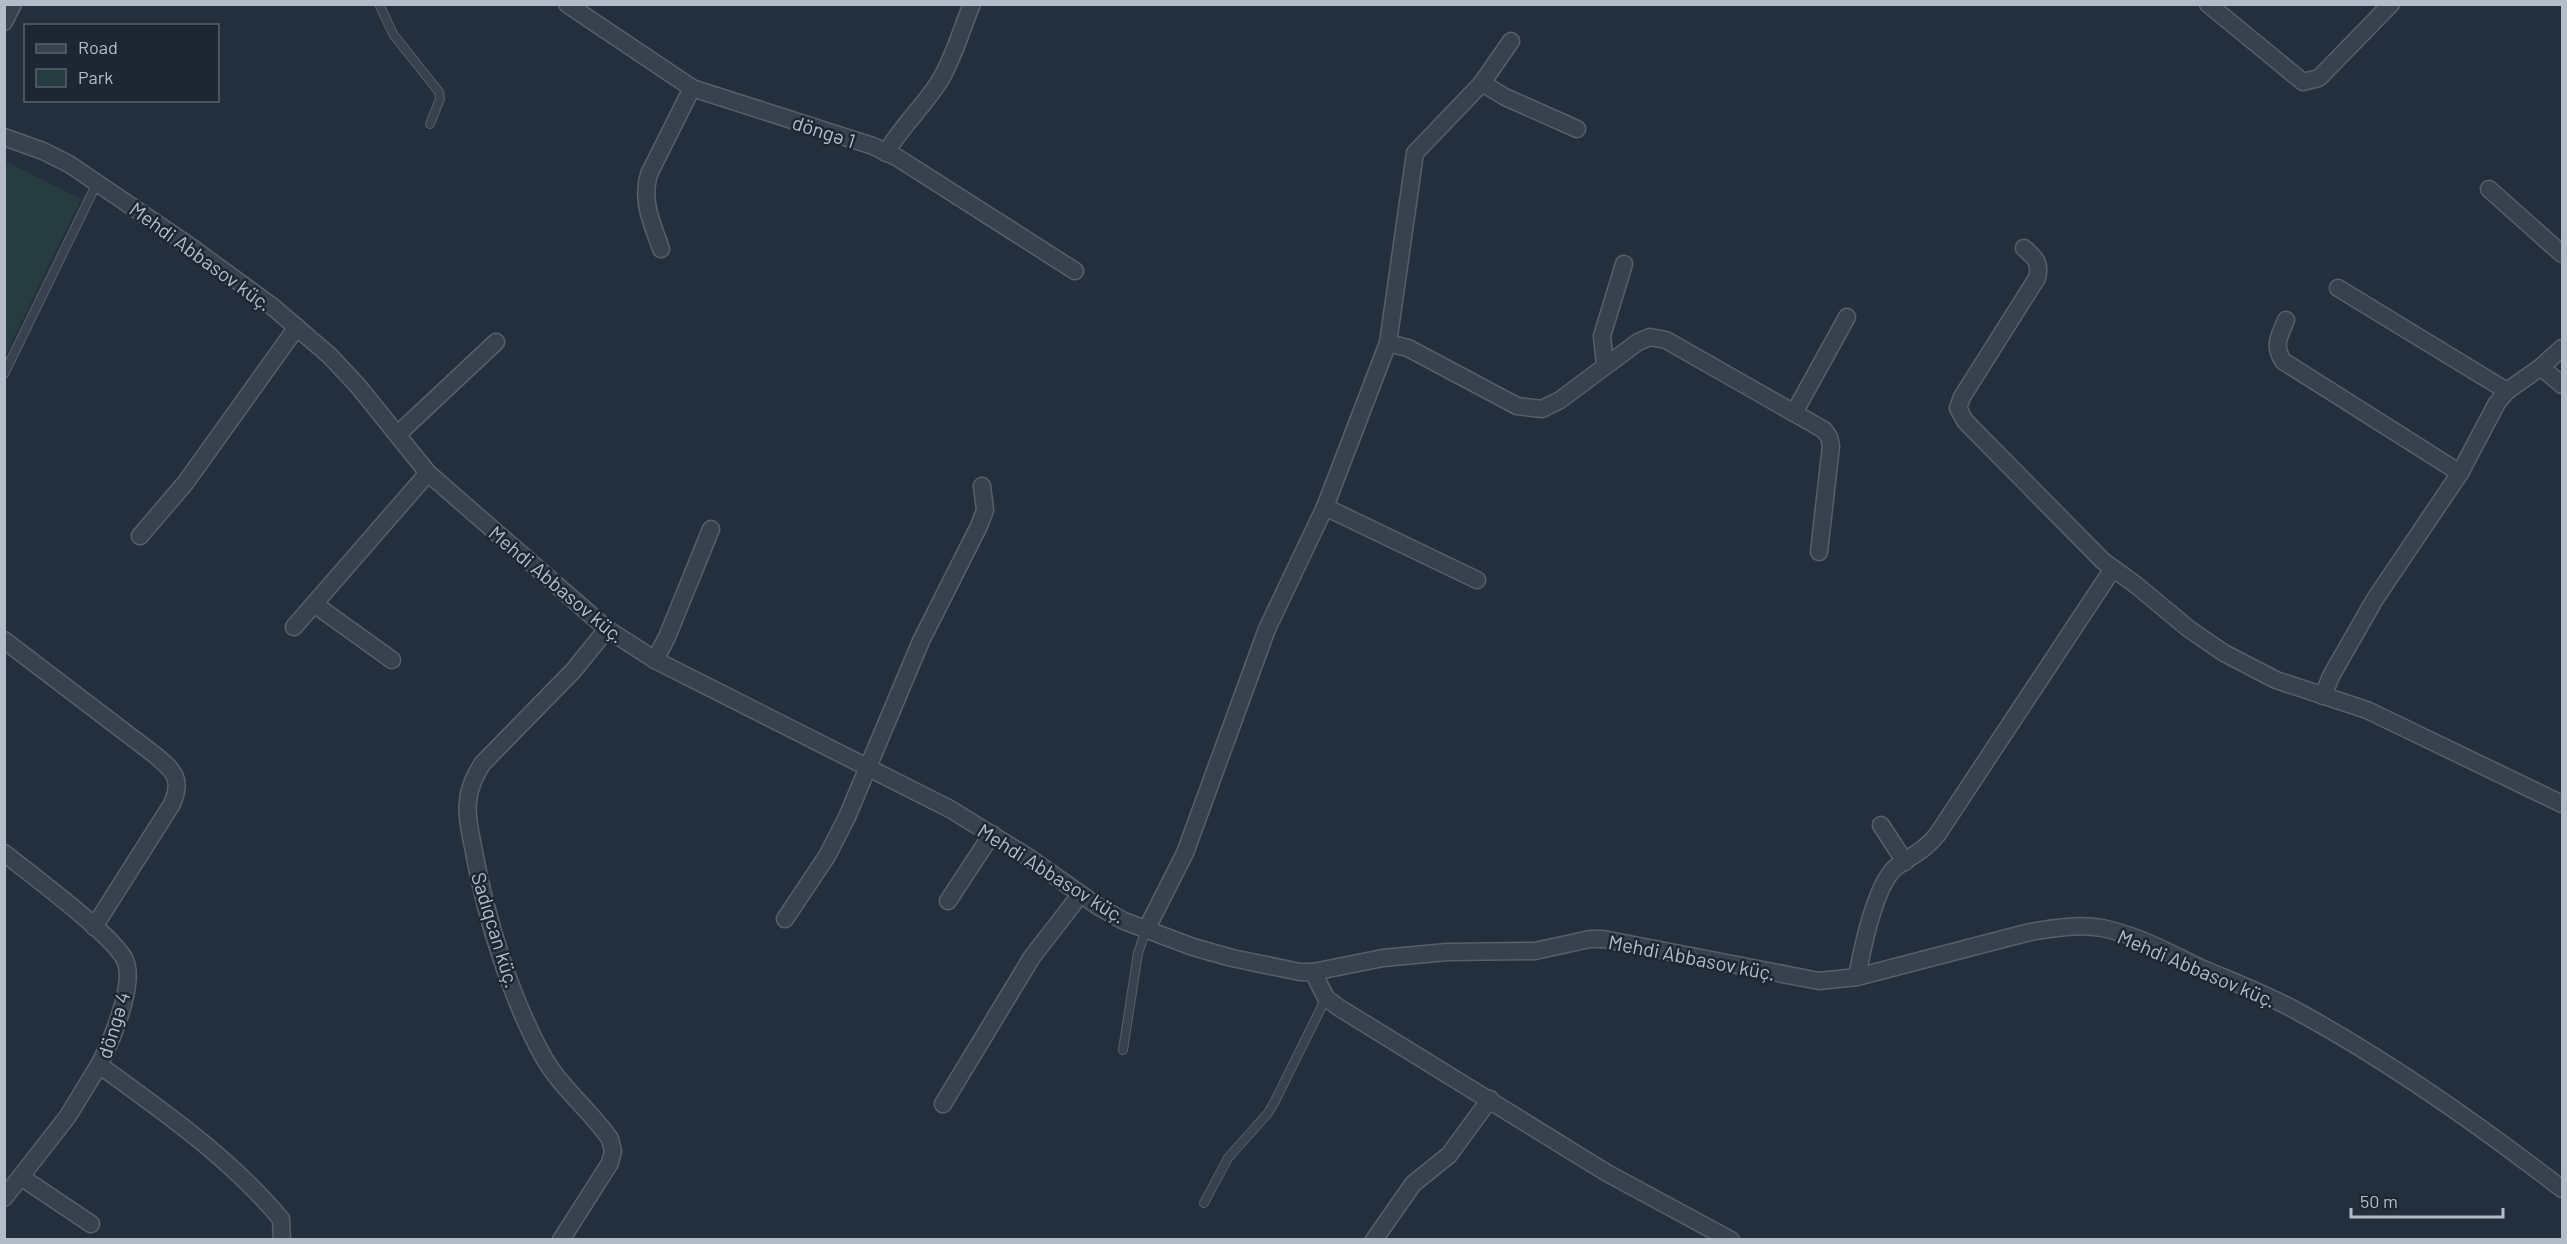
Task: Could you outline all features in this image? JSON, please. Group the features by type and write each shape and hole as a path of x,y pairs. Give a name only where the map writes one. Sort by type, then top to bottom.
{"street":[{"path":"4,22 14,4"},
{"name":"döngə 1","path":"567,4 692,88 873,146 1075,271"},
{"path":"886,153 941,80 954,54 972,4"},
{"path":"2208,4 2303,82 2309,82 2319,78 2391,4"},
{"path":"1146,930 1185,853 1268,629 1325,507 1388,343 1415,153 1482,83 1511,41"},
{"path":"1482,83 1505,97 1577,129"},
{"path":"660,249 646,203 645,188 649,174 692,88"},
{"name":"Mehdi Abbasov küç.","path":"4,137 43,151 98,182 254,292 297,327 330,356 358,386 428,473 607,629 655,660 868,766 992,834 1080,895 1124,921 1232,958 1279,969 1313,972 1383,958 1447,952 1535,951 1590,939 1603,939 1794,978 1819,981 1857,977 2030,932 2058,927 2101,928 2122,934 2293,1009 2329,1029 2449,1106 2562,1189"},
{"path":"2489,189 2562,254"},
{"path":"2024,248 2038,261 2040,268 2037,278 1962,397 1958,408 1965,421 2112,570 2136,585 2189,629 2224,652 2276,680 2367,710 2562,804"},
{"path":"1605,365 1602,336 1624,264"},
{"path":"2338,288 2507,391"},
{"path":"1794,413 1847,317"},
{"path":"2286,320 2277,342 2277,352 2283,361 2460,473"},
{"path":"140,536 186,482 297,327"},
{"path":"1388,343 1408,348 1517,406 1542,409 1560,400 1638,342 1650,337 1666,340 1824,430 1831,446 1819,552"},
{"path":"398,434 496,342"},
{"path":"2323,696 2331,676 2375,599 2460,473 2507,391 2541,367 2562,348"},
{"path":"2541,367 2562,385"},
{"path":"294,627 428,473"},
{"path":"785,919 826,856 847,817 921,641 980,526 984,510 982,486"},
{"path":"1325,507 1477,580"},
{"path":"655,660 667,637 711,529"},
{"path":"1857,977 1862,951 1887,878 1925,849 1937,836 2112,570"},
{"path":"314,604 392,660"},
{"name":"Sadıqcan küç.","path":"561,1239 610,1163 613,1151 610,1139 560,1083 528,1027 484,898 468,821 468,802 472,782 482,764 573,672 607,629"},
{"path":"4,640 155,755 170,768 177,780 177,792 172,804 94,927"},
{"path":"1881,825 1905,862"},
{"path":"948,901 992,834"},
{"name":"döngə 4","path":"4,853 94,927 119,951 125,961 128,974 111,1043 99,1065 184,1127 222,1160 281,1219 282,1239"},
{"path":"943,1104 1032,957 1080,895"},
{"path":"1313,972 1326,998 1637,1190 1731,1239"},
{"path":"4,1198 68,1116 99,1065"},
{"path":"1374,1239 1407,1190 1449,1155 1490,1099"},
{"path":"21,1177 92,1224"}],"lane":[{"path":"379,4 393,34 439,92 440,99 430,124"},
{"path":"4,374 98,182"},
{"path":"1123,1050 1138,953 1146,930"},
{"path":"1204,1203 1228,1158 1268,1113 1326,998"}],"green space":[{"path":"5,161 81,199 5,356"}]}
